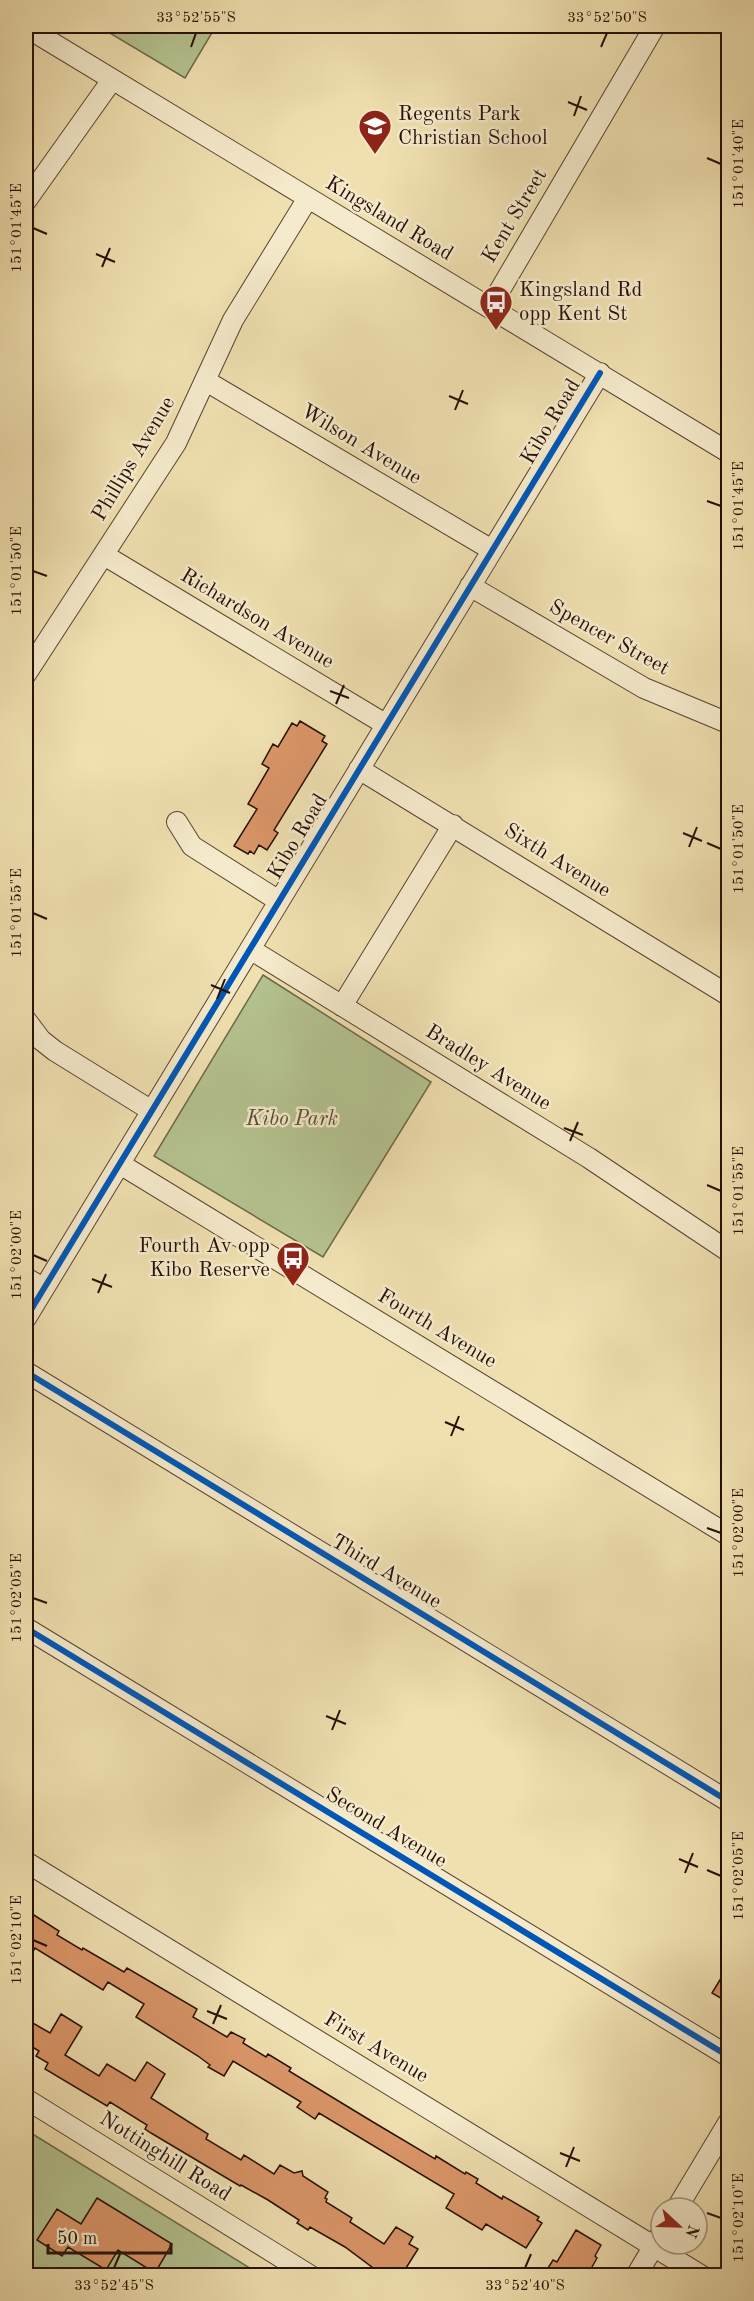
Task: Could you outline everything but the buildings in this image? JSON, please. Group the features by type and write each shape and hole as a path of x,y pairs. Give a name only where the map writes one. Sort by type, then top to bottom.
{"street":[{"name":"Kent Street","path":"490,307 655,26"},
{"name":"Kingsland Road","path":"26,27 729,452"},
{"path":"26,201 111,80"},
{"name":"Phillips Avenue","path":"26,674 176,443 233,320 308,198"},
{"name":"Kibo Road","path":"26,1318 600,373"},
{"name":"Wilson Avenue","path":"206,381 492,550"},
{"name":"Richardson Avenue","path":"104,555 386,724"},
{"name":"Spencer Street","path":"470,586 644,688 729,723"},
{"name":"Sixth Avenue","path":"359,769 729,995"},
{"path":"177,822 192,846 279,901"},
{"path":"342,1006 453,825"},
{"name":"Bradley Avenue","path":"250,949 597,1163 729,1251"},
{"path":"26,1020 40,1040 55,1051 153,1111"},
{"name":"Fourth Avenue","path":"120,1164 729,1534"},
{"path":"26,1278 43,1288"},
{"name":"Third Avenue","path":"26,1372 729,1801"},
{"name":"Second Avenue","path":"26,1628 729,2056"},
{"name":"First Avenue","path":"26,1862 649,2235"},
{"name":"Nottinghill Road","path":"27,2104 310,2276"},
{"path":"684,2196 729,2123"},
{"path":"636,2276 649,2254"},
{"name":"First Avenue","path":"677,2256 702,2276"}],"green space":[{"path":"111,26 216,26 185,78 108,32"},
{"name":"Kibo Park","path":"263,975 431,1082 323,1257 154,1156"},
{"path":"26,2130 261,2275 26,2275"}],"cycle path":[{"path":"26,1318 600,373"},
{"path":"26,1372 728,1801"},
{"path":"26,1628 728,2056"}],"place":[{"name":"Regents Park Christian School","path":"375,155"},
{"name":"Kingsland Rd opp Kent St","path":"496,331"},
{"name":"Fourth Av opp Kibo Reserve","path":"293,1287"}]}
